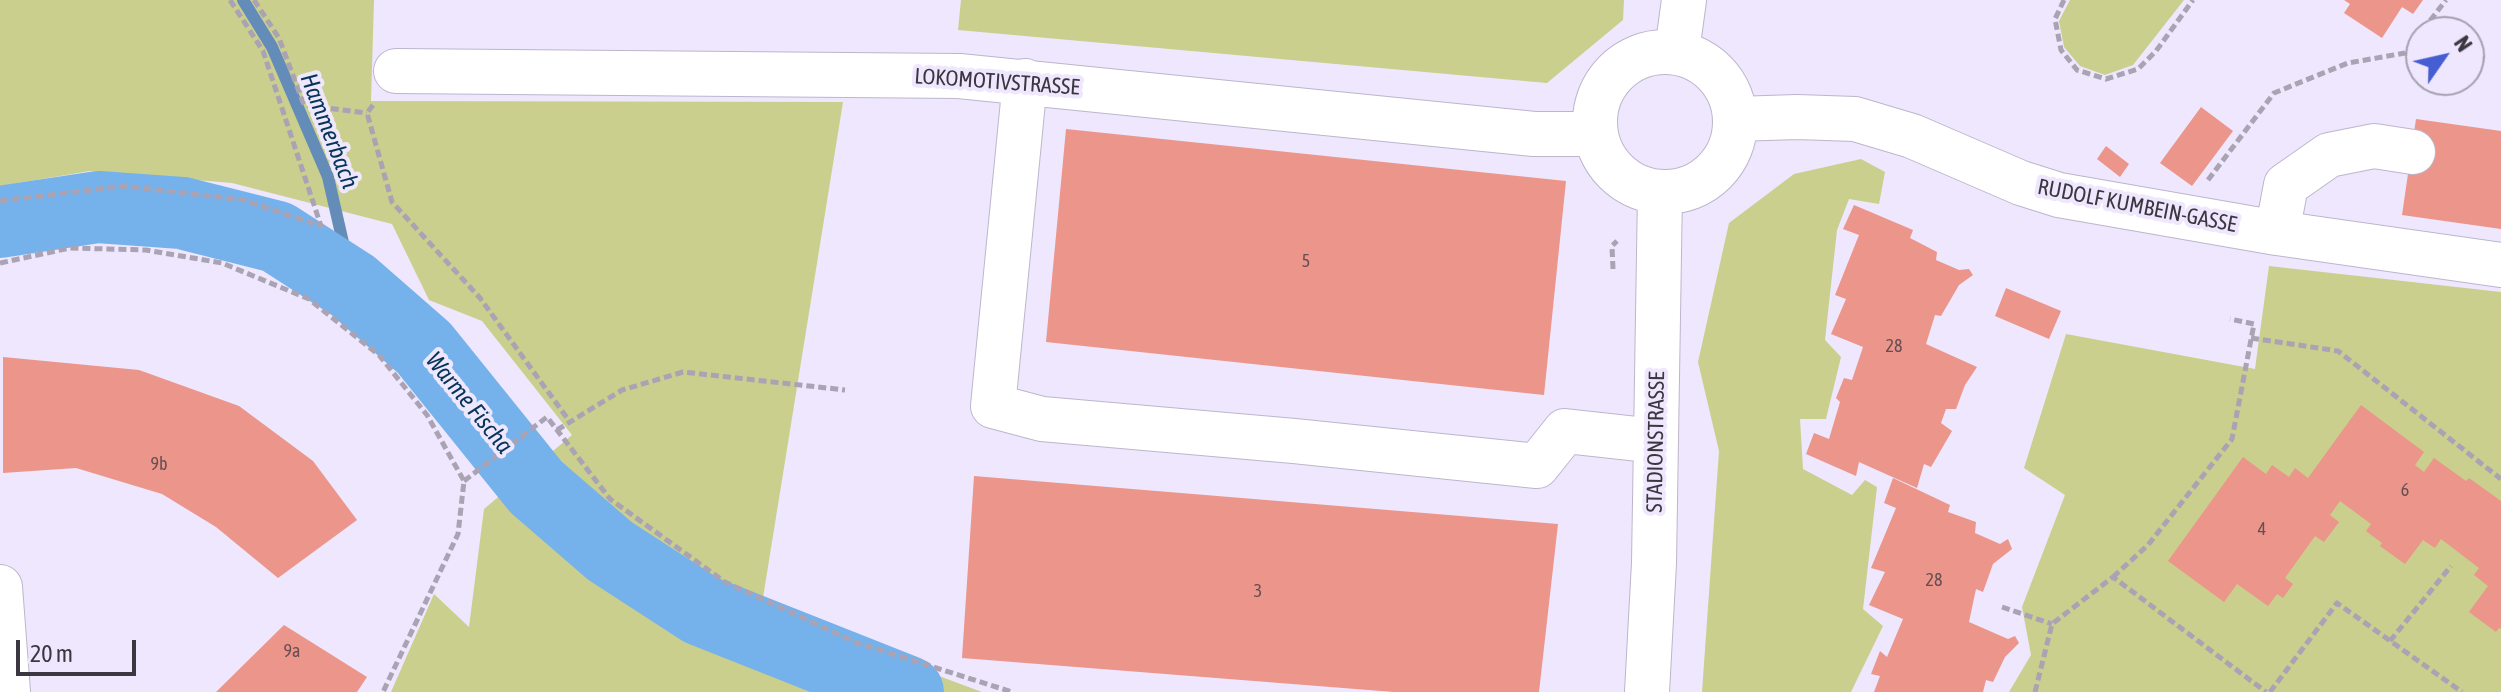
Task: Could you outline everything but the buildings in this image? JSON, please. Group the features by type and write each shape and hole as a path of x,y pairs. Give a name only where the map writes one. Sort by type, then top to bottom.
{"street":[{"path":"1677,51 1684,0"},
{"path":"1654,51 1677,51 1700,60 1716,73 1730,93 1736,119 1732,143 1722,163 1704,180 1678,191 1660,192 1639,187 1617,175 1601,153 1595,134 1595,110 1611,78 1629,60 1654,51"},
{"name":"LOKOMOTIVSTRASSE","path":"396,71 959,76 1534,134 1595,134"},
{"path":"1025,81 993,406 1042,419 1537,466 1565,431 1656,441"},
{"name":"RUDOLF KUMBEIN-GASSE","path":"1736,119 1855,119 1912,136 2021,183 2059,195 2277,233 2501,265"},
{"path":"2277,233 2302,202 2338,178 2411,164"},
{"name":"STADIONSTRASSE","path":"1647,692 1654,563 1660,192"},
{"path":"0,587 8,692"}],"path":[{"path":"0,201 124,186 244,200 321,226 263,51 230,0"},
{"path":"254,0 279,38 304,105 367,113"},
{"path":"2064,0 2055,19 2061,50 2077,70 2106,79 2138,69 2156,51 2193,0"},
{"path":"2193,217 2197,194 2274,93 2348,63 2405,53 2446,0"},
{"path":"367,113 396,71"},
{"path":"367,113 392,202 480,298 570,422"},
{"path":"0,263 70,248 146,250 222,263 309,299 379,355 427,415 464,481 458,534 383,692"},
{"path":"2035,692 2052,624 2113,577 2148,545 2232,439 2254,324 2230,319"},
{"path":"2251,338 2338,351 2501,479"},
{"path":"557,430 622,390 683,372 845,390"},
{"path":"464,481 547,417 610,499 725,582 855,642 1012,692"},
{"path":"2390,641 2451,566"},
{"path":"2113,577 2268,692 2337,603 2462,692"},
{"path":"2002,607 2052,624"}],"green space":[{"path":"0,0 374,0 371,101 843,102 761,610 982,692 391,692 434,594 469,627 484,509 572,435 482,321 429,300 392,224 232,183 90,171 0,186"},
{"path":"961,0 1624,0 1623,20 1547,83 958,30"},
{"path":"2070,0 2184,0 2133,65 2105,75 2080,66 2064,47 2059,21"},
{"path":"1861,159 1885,172 1879,204 1849,199 1837,230 1825,340 1841,357 1826,419 1800,419 1803,469 1852,495 1865,480 1877,487 1863,609 1883,626 1851,692 1702,692 1719,451 1698,362 1729,223 1794,174"},
{"path":"2269,266 2501,292 2501,692 2009,692 2031,655 2022,607 2065,495 2024,468 2066,334 2255,369"}],"waterway":[{"name":"Hammerbach","path":"243,0 272,47 328,177 353,286"},
{"name":"Warme Fischa","path":"0,222 98,207 182,213 277,237 353,286 424,348 536,487 610,551 701,610 908,692"}]}
